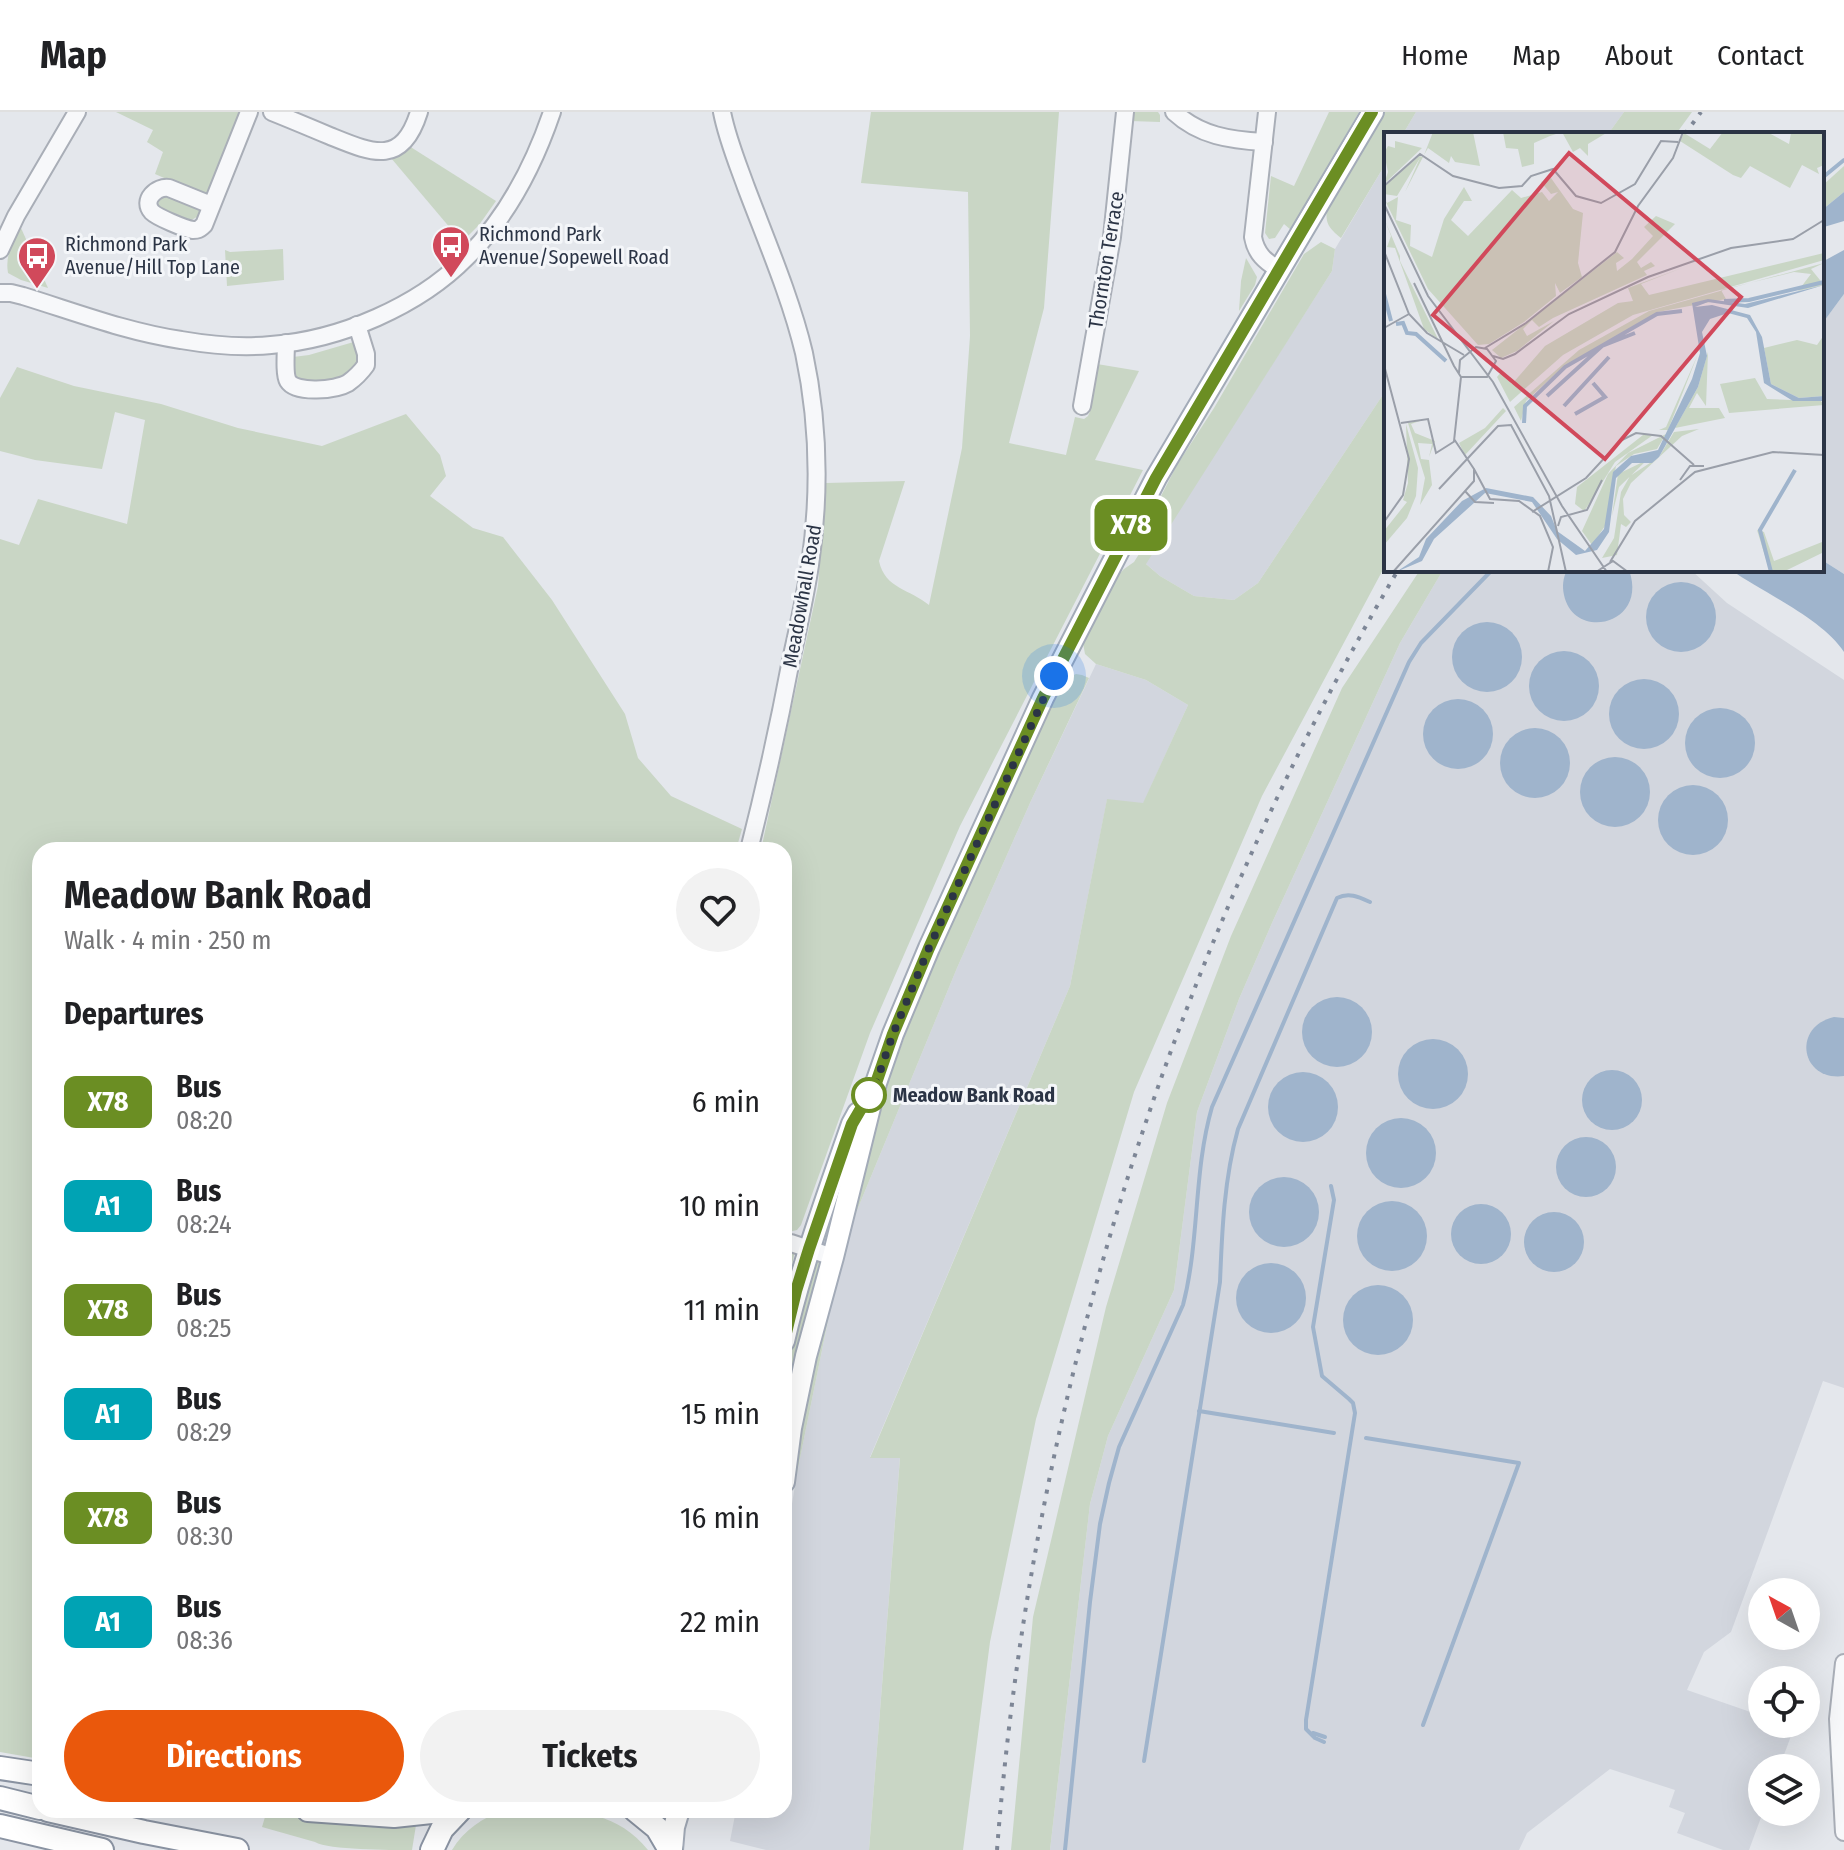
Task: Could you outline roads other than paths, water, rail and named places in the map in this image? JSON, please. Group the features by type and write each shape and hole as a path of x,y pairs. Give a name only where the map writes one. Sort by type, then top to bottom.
{"highway":[{"path":"0,1768 32,1773"},
{"path":"0,1798 32,1806"},
{"path":"83,1818 237,1850"},
{"path":"432,1850 442,1829 452,1818"},
{"path":"645,1818 657,1828 671,1850"},
{"path":"0,1826 102,1850"}],"main road":[{"path":"792,1423 806,1356 876,1083 929,948 1043,698 1156,478 1373,112"},
{"path":"792,1308 852,1124 876,1083"},
{"path":"671,1850 677,1818"}],"street":[{"path":"0,250 16,216 77,112"},
{"path":"211,205 249,112"},
{"path":"272,112 357,147 377,152 385,152 403,142 414,127 419,112"},
{"path":"0,293 23,296 155,336 235,346 286,343 357,325 412,299 448,275 467,257 505,211 533,161 552,112"},
{"name":"Meadowhall Road","path":"722,112 803,351 815,417 814,532 810,567 751,842"},
{"name":"Thornton Terrace","path":"1082,406 1112,237 1125,112"},
{"path":"1174,112 1197,129 1213,136 1264,142"},
{"path":"1267,112 1253,237 1259,255 1279,270"},
{"path":"286,343 286,377 291,385 321,390 338,388 350,382 366,365 366,354 357,325"},
{"path":"792,1243 833,1257"},
{"path":"1844,1663 1838,1719 1844,1832"}],"water":[{"path":"1844,192 1844,221 1824,227 1824,208"},
{"path":"1844,250 1844,294 1824,321 1824,261"},
{"path":"1824,561 1844,574 1844,652 1808,618 1734,572 1824,572"},
{"path":"1566,572 1629,572 1632,589 1629,604 1608,621 1581,619 1570,610 1563,582"},
{"path":"1688,582 1710,597 1716,617 1714,631 1706,642 1695,650 1674,652 1656,642 1648,631 1646,610 1656,592 1667,584"},
{"path":"1494,622 1516,637 1522,657 1520,671 1512,682 1501,690 1480,692 1462,682 1454,671 1452,650 1462,632 1473,624"},
{"path":"1571,651 1593,666 1599,686 1597,700 1589,711 1578,719 1557,721 1539,711 1531,700 1529,679 1539,661 1550,653"},
{"path":"1651,679 1673,694 1679,714 1677,728 1669,739 1658,747 1637,749 1619,739 1611,728 1609,707 1619,689 1630,681"},
{"path":"1465,699 1487,714 1493,734 1491,748 1483,759 1472,767 1451,769 1433,759 1425,748 1423,727 1433,709 1444,701"},
{"path":"1727,708 1749,723 1755,743 1753,757 1745,768 1734,776 1713,778 1695,768 1687,757 1685,736 1695,718 1706,710"},
{"path":"1542,728 1564,743 1570,763 1568,777 1560,788 1549,796 1528,798 1510,788 1502,777 1500,756 1510,738 1521,730"},
{"path":"1622,757 1644,772 1650,792 1648,806 1640,817 1629,825 1608,827 1590,817 1582,806 1580,785 1590,767 1601,759"},
{"path":"1700,785 1722,800 1728,820 1726,834 1718,845 1707,853 1686,855 1668,845 1660,834 1658,813 1668,795 1679,787"},
{"path":"1344,997 1366,1012 1372,1032 1370,1046 1362,1057 1351,1065 1330,1067 1312,1057 1304,1046 1302,1025 1312,1007 1323,999"},
{"path":"1834,1017 1844,1018 1844,1076 1829,1076 1818,1071 1807,1052 1811,1031"},
{"path":"1440,1039 1462,1054 1468,1074 1466,1088 1458,1099 1447,1107 1426,1109 1408,1099 1400,1088 1398,1067 1408,1049 1419,1041"},
{"path":"1612,1070 1624,1072 1633,1079 1640,1088 1640,1112 1633,1121 1624,1128 1612,1130 1600,1128 1591,1121 1584,1112 1582,1100 1584,1088 1591,1079 1600,1072"},
{"path":"1310,1072 1332,1087 1338,1107 1336,1121 1328,1132 1317,1140 1296,1142 1278,1132 1270,1121 1268,1100 1278,1082 1289,1074"},
{"path":"1408,1118 1430,1133 1436,1153 1434,1167 1426,1178 1415,1186 1394,1188 1376,1178 1368,1167 1366,1146 1376,1128 1387,1120"},
{"path":"1586,1137 1598,1139 1607,1146 1614,1155 1614,1179 1607,1188 1598,1195 1586,1197 1574,1195 1565,1188 1558,1179 1556,1167 1558,1155 1565,1146 1574,1139"},
{"path":"1291,1177 1313,1192 1319,1212 1317,1226 1309,1237 1298,1245 1277,1247 1259,1237 1251,1226 1249,1205 1259,1187 1270,1179"},
{"path":"1399,1201 1421,1216 1427,1236 1425,1250 1417,1261 1406,1269 1385,1271 1367,1261 1359,1250 1357,1229 1367,1211 1378,1203"},
{"path":"1481,1204 1493,1206 1502,1213 1509,1222 1509,1246 1502,1255 1493,1262 1481,1264 1469,1262 1460,1255 1453,1246 1451,1234 1453,1222 1460,1213 1469,1206"},
{"path":"1554,1212 1566,1214 1575,1221 1582,1230 1582,1254 1575,1263 1566,1270 1554,1272 1542,1270 1533,1263 1526,1254 1524,1242 1526,1230 1533,1221 1542,1214"},
{"path":"1278,1263 1300,1278 1306,1298 1304,1312 1296,1323 1285,1331 1264,1333 1246,1323 1238,1312 1236,1291 1246,1273 1257,1265"},
{"path":"1385,1285 1407,1300 1413,1320 1411,1334 1403,1345 1392,1353 1371,1355 1353,1345 1345,1334 1343,1313 1353,1295 1364,1287"}],"waterway":[{"path":"1824,176 1844,160"},
{"path":"1065,1850 1100,1524 1119,1447 1183,1305 1192,1256 1202,1157 1212,1107 1409,662 1421,643 1490,572"},
{"path":"1144,1761 1220,1282 1223,1224 1233,1148 1238,1129 1337,898 1350,895 1370,902"},
{"path":"1324,1742 1306,1729 1306,1720 1355,1413 1353,1403 1322,1376 1313,1327 1334,1200 1331,1186"},
{"path":"1199,1411 1334,1433"},
{"path":"1366,1438 1519,1463 1423,1725"},
{"path":"1313,1733 1325,1737"}],"railway":[{"path":"1686,132 1701,112"},
{"path":"997,1850 1015,1682 1042,1515 1079,1350 1125,1187 1180,1027 1244,871 1316,718 1397,572"}],"place":[{"name":"Richmond Park Avenue/Sopewell Road","path":"451,279"},
{"name":"Richmond Park Avenue/Hill Top Lane","path":"37,290"},
{"name":"Meadow Bank Road","path":"869,1095"}]}
